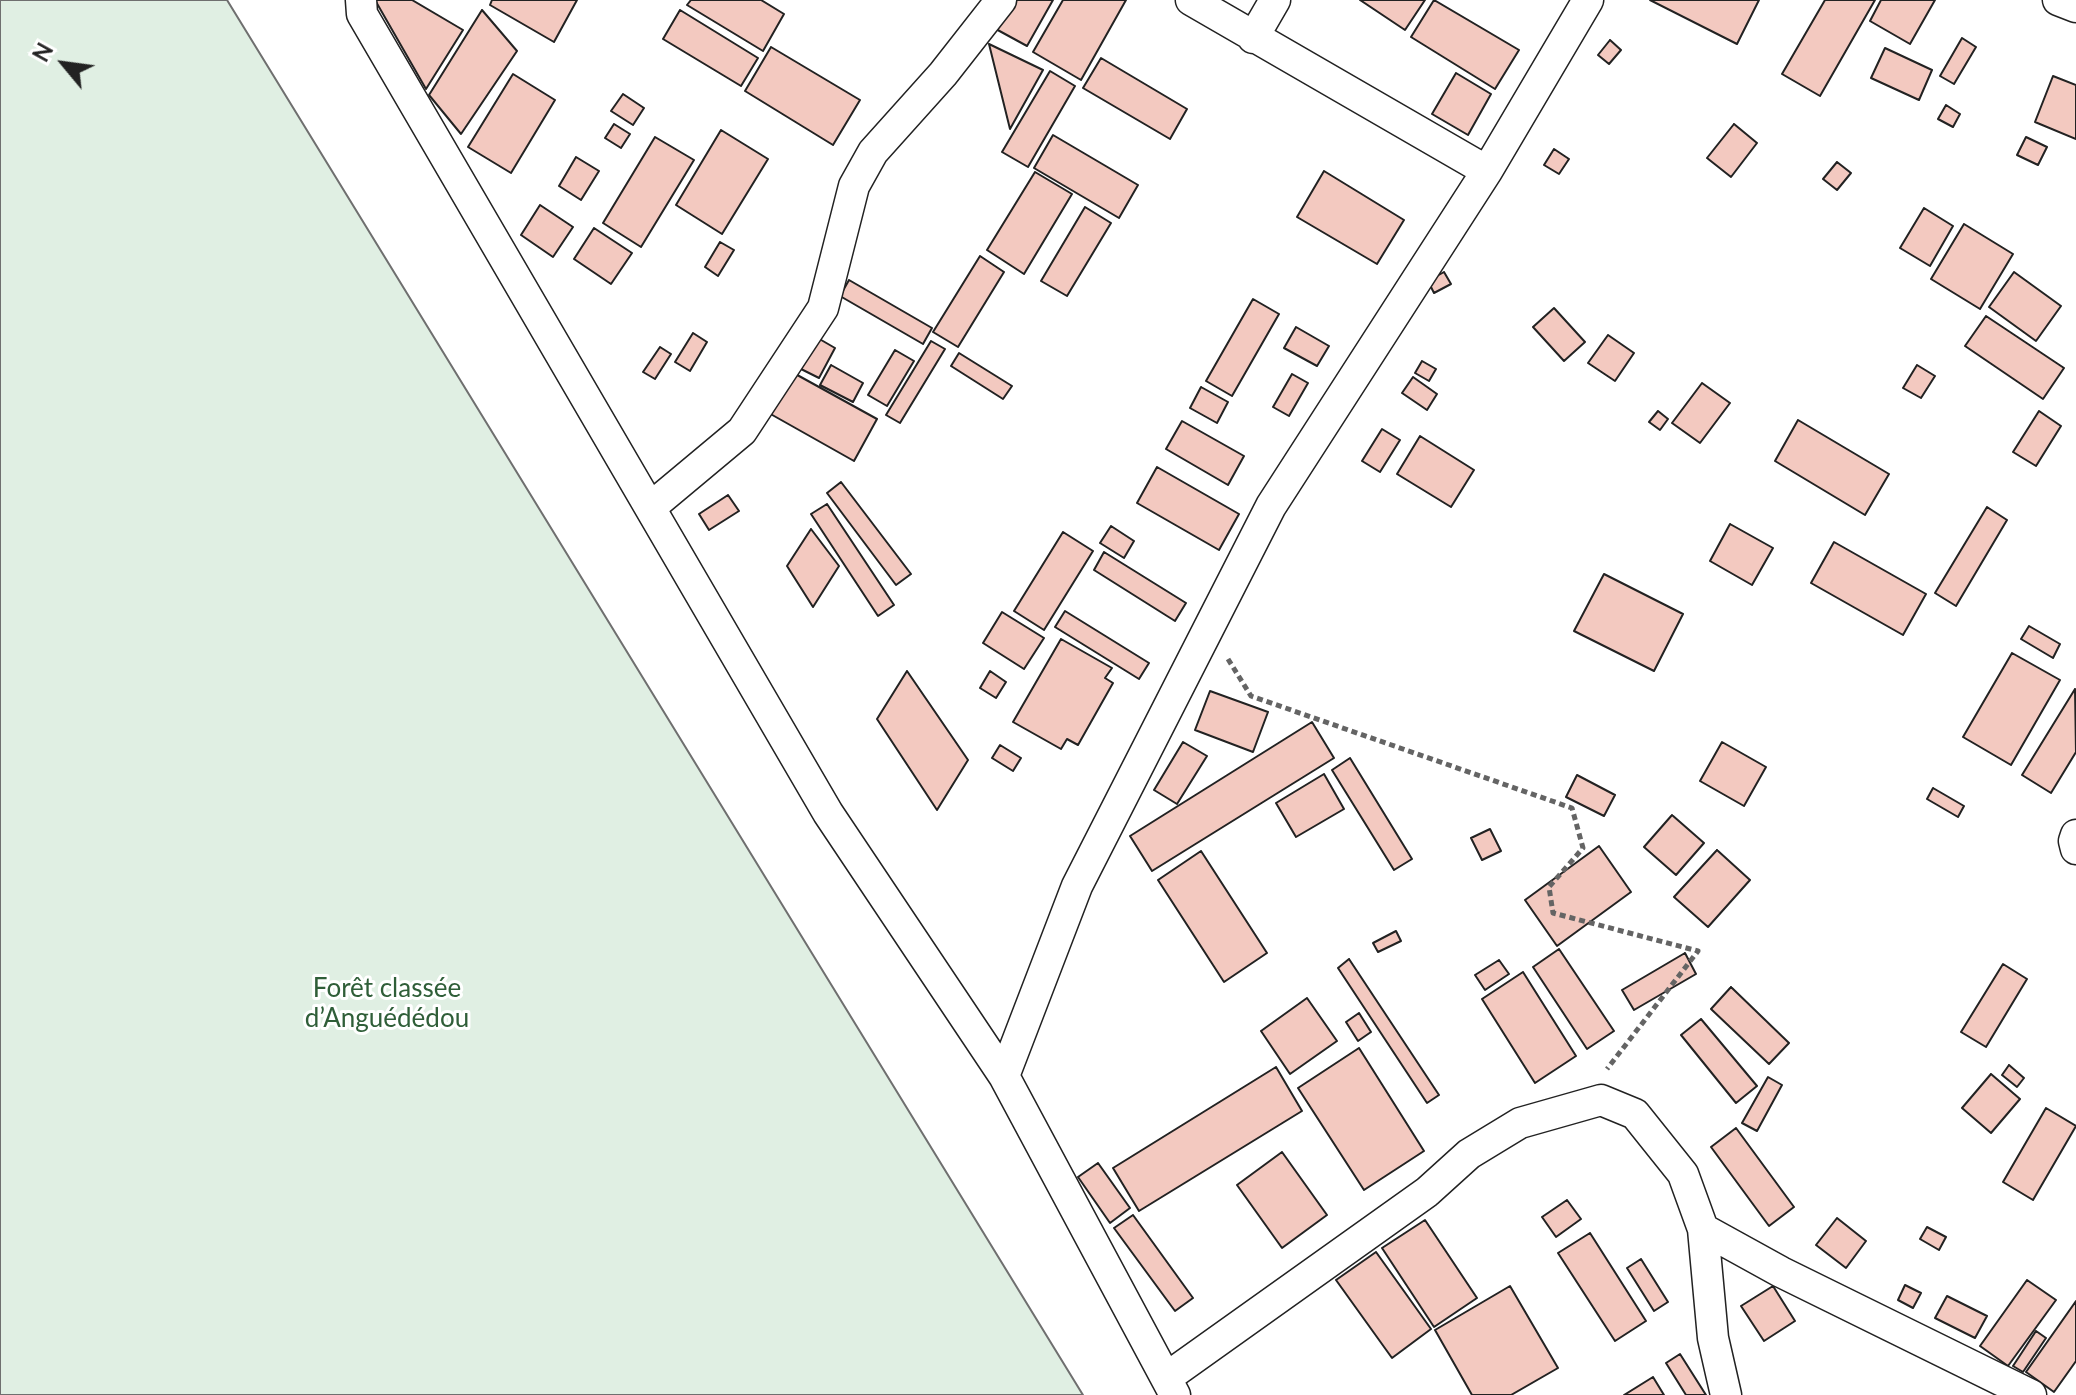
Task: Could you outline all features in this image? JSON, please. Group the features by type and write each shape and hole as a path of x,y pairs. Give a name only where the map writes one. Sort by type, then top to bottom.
{"street":[{"path":"361,0 362,14 828,813 1004,1076 1170,1386 1427,1192 1469,1154 1520,1123 1601,1100 1635,1114 1683,1174 1703,1229 1713,1338 1726,1395"},
{"path":"651,507 742,431 823,308 854,186 873,152 943,74 1001,0"},
{"path":"1191,0 1487,171"},
{"path":"1253,38 1275,0"},
{"path":"1004,1076 1077,886 1271,506 1487,171 1588,0"},
{"path":"2058,0 2076,7"},
{"path":"2076,835 2076,849"},
{"path":"1703,1229 1781,1272 2031,1395"}],"path":[{"path":"1209,628 1251,696 1572,808 1583,848 1549,887 1553,913 1698,951 1578,1106"}],"green space":[{"name":"Forêt classée d’Anguédédou","path":"0,0 227,0 1083,1395 0,1395"}],"building":[{"path":"375,0 412,0 463,30 426,89"},
{"path":"492,0 577,0 554,42 490,5"},
{"path":"691,0 761,0 784,14 763,51 687,5"},
{"path":"1009,0 1053,0 1027,46 994,28"},
{"path":"1063,0 1126,0 1081,80 1033,52"},
{"path":"1360,0 1425,0 1405,30"},
{"path":"1434,0 1519,50 1495,89 1411,37"},
{"path":"1650,0 1759,0 1737,44"},
{"path":"1825,0 1875,0 1820,96 1782,74"},
{"path":"1881,0 1935,0 1910,44 1870,21"},
{"path":"482,10 517,51 461,134 429,95"},
{"path":"680,10 758,58 741,86 663,39"},
{"path":"1962,38 1976,47 1954,84 1940,76"},
{"path":"1610,40 1621,50 1609,64 1598,55"},
{"path":"989,44 1043,70 1010,129"},
{"path":"771,47 860,100 833,145 745,91"},
{"path":"1885,48 1932,70 1919,100 1871,78"},
{"path":"1101,58 1187,109 1170,139 1083,88"},
{"path":"1050,71 1075,86 1028,167 1002,152"},
{"path":"1456,73 1491,94 1468,135 1432,114"},
{"path":"513,74 555,100 511,173 468,147"},
{"path":"2053,76 2076,85 2076,139 2035,122"},
{"path":"623,94 644,108 633,125 611,111"},
{"path":"1946,105 1960,114 1953,127 1938,119"},
{"path":"614,124 630,134 621,148 605,138"},
{"path":"1734,124 1757,143 1731,177 1707,158"},
{"path":"721,130 768,159 722,234 676,205"},
{"path":"1053,135 1138,185 1119,218 1034,168"},
{"path":"655,137 694,160 641,247 603,223"},
{"path":"2026,137 2047,147 2038,165 2017,155"},
{"path":"1554,149 1569,159 1559,174 1544,165"},
{"path":"576,157 599,171 581,200 559,186"},
{"path":"1837,162 1851,173 1837,190 1823,179"},
{"path":"1324,171 1404,220 1377,264 1297,217"},
{"path":"1035,172 1072,194 1024,274 987,250"},
{"path":"540,205 573,227 553,257 521,235"},
{"path":"1085,207 1111,223 1067,296 1041,281"},
{"path":"1924,208 1953,226 1930,266 1900,248"},
{"path":"1964,224 2013,254 1980,309 1931,279"},
{"path":"594,228 632,253 611,284 574,259"},
{"path":"720,242 734,250 718,276 705,267"},
{"path":"980,256 1004,272 958,347 933,332"},
{"path":"1444,272 1451,284 1434,293 1428,281"},
{"path":"2014,272 2061,306 2036,341 1989,307"},
{"path":"849,280 932,328 923,344 840,296"},
{"path":"1253,299 1279,314 1232,396 1206,381"},
{"path":"1554,308 1585,342 1564,361 1533,327"},
{"path":"1986,316 2064,368 2043,399 1965,346"},
{"path":"1296,327 1329,346 1317,366 1284,348"},
{"path":"693,333 707,342 690,371 675,362"},
{"path":"1608,335 1634,353 1615,381 1588,363"},
{"path":"816,337 835,348 819,378 799,368"},
{"path":"931,341 945,349 900,423 886,415"},
{"path":"660,347 671,354 655,379 643,372"},
{"path":"895,350 914,361 887,406 868,395"},
{"path":"959,353 1012,386 1003,399 951,366"},
{"path":"1422,361 1436,369 1429,381 1415,373"},
{"path":"831,365 863,383 853,402 820,385"},
{"path":"1917,365 1935,376 1921,398 1903,388"},
{"path":"790,371 877,419 854,461 767,412"},
{"path":"1292,374 1308,383 1289,416 1273,407"},
{"path":"1413,377 1437,394 1427,410 1402,393"},
{"path":"1702,383 1730,403 1700,443 1672,423"},
{"path":"1201,387 1228,402 1217,423 1190,408"},
{"path":"1658,411 1668,419 1660,430 1649,422"},
{"path":"2039,411 2061,426 2036,466 2013,452"},
{"path":"1798,420 1889,474 1865,515 1775,461"},
{"path":"1182,421 1244,456 1228,485 1166,449"},
{"path":"1382,429 1400,440 1380,472 1362,461"},
{"path":"1420,436 1474,470 1451,507 1397,474"},
{"path":"1157,467 1239,514 1219,550 1137,503"},
{"path":"841,482 911,574 896,585 827,493"},
{"path":"728,495 739,511 709,530 699,514"},
{"path":"827,504 894,605 878,616 811,514"},
{"path":"1987,507 2007,520 1956,606 1935,593"},
{"path":"1730,524 1773,548 1752,585 1710,561"},
{"path":"1111,526 1134,541 1124,558 1100,543"},
{"path":"811,529 839,566 813,607 787,566"},
{"path":"1063,532 1093,551 1044,630 1014,611"},
{"path":"1834,542 1926,594 1903,635 1811,583"},
{"path":"1104,552 1186,603 1175,621 1094,570"},
{"path":"1604,574 1683,614 1654,671 1574,631"},
{"path":"1065,611 1149,663 1139,679 1055,627"},
{"path":"1002,612 1044,638 1024,669 983,643"},
{"path":"2029,626 2060,644 2053,658 2021,639"},
{"path":"1061,639 1112,668 1105,678 1113,683 1078,745 1067,739 1061,749 1013,722"},
{"path":"2012,653 2060,680 2011,765 1963,737"},
{"path":"907,671 968,760 937,810 877,719"},
{"path":"990,671 1006,682 996,698 980,688"},
{"path":"2075,689 2076,752 2051,793 2022,775"},
{"path":"1210,691 1268,712 1253,752 1195,730"},
{"path":"1312,722 1334,758 1152,871 1130,836"},
{"path":"1183,742 1207,756 1177,804 1154,790"},
{"path":"1722,742 1766,767 1744,806 1700,781"},
{"path":"1000,745 1021,758 1013,771 992,758"},
{"path":"1350,758 1412,859 1394,870 1332,770"},
{"path":"1324,774 1344,809 1296,837 1276,803"},
{"path":"1577,775 1615,795 1604,816 1566,797"},
{"path":"1933,788 1964,806 1958,817 1927,799"},
{"path":"1672,815 1704,843 1676,875 1644,847"},
{"path":"1490,829 1501,851 1482,860 1471,838"},
{"path":"1599,846 1631,892 1557,946 1525,900"},
{"path":"1717,850 1750,880 1708,927 1674,897"},
{"path":"1201,851 1267,953 1224,982 1158,880"},
{"path":"1396,931 1401,941 1378,952 1373,943"},
{"path":"1559,949 1614,1031 1587,1049 1533,967"},
{"path":"1685,953 1696,974 1634,1010 1622,990"},
{"path":"1349,959 1439,1095 1427,1103 1338,968"},
{"path":"1499,960 1509,974 1485,990 1475,975"},
{"path":"2003,964 2027,979 1986,1047 1961,1032"},
{"path":"1523,972 1576,1056 1535,1083 1482,999"},
{"path":"1731,987 1789,1043 1769,1064 1711,1009"},
{"path":"1307,998 1337,1041 1290,1074 1261,1031"},
{"path":"1359,1013 1371,1032 1358,1041 1346,1022"},
{"path":"1701,1019 1757,1086 1736,1103 1681,1035"},
{"path":"1359,1048 1424,1151 1364,1190 1298,1088"},
{"path":"2009,1065 2024,1078 2017,1087 2002,1075"},
{"path":"1276,1067 1302,1111 1139,1211 1113,1168"},
{"path":"1991,1074 2020,1099 1991,1133 1962,1108"},
{"path":"1768,1077 1782,1085 1757,1131 1742,1123"},
{"path":"2046,1108 2076,1126 2033,1200 2003,1182"},
{"path":"1736,1128 1794,1207 1769,1226 1711,1147"},
{"path":"1282,1152 1327,1215 1282,1248 1237,1185"},
{"path":"1098,1163 1130,1208 1110,1223 1078,1177"},
{"path":"1567,1200 1581,1219 1556,1237 1542,1217"},
{"path":"1133,1215 1193,1298 1175,1311 1114,1228"},
{"path":"1837,1218 1866,1241 1846,1268 1816,1245"},
{"path":"1425,1220 1477,1298 1434,1327 1382,1248"},
{"path":"1927,1227 1946,1237 1939,1250 1920,1239"},
{"path":"1590,1233 1646,1321 1615,1341 1558,1253"},
{"path":"1376,1252 1431,1329 1392,1358 1336,1280"},
{"path":"1641,1259 1668,1302 1654,1311 1627,1268"},
{"path":"2027,1280 2056,1300 2008,1366 1980,1346"},
{"path":"1905,1285 1921,1293 1913,1308 1898,1300"},
{"path":"1510,1286 1558,1368 1511,1395 1472,1395 1435,1330"},
{"path":"1773,1286 1795,1321 1764,1341 1741,1306"},
{"path":"1947,1296 1987,1316 1975,1338 1935,1318"},
{"path":"2076,1301 2076,1361 2054,1392 2026,1372"},
{"path":"2036,1331 2046,1338 2023,1372 2013,1366"},
{"path":"1680,1354 1706,1395 1686,1395 1666,1363"},
{"path":"1653,1377 1664,1395 1624,1395"}]}
